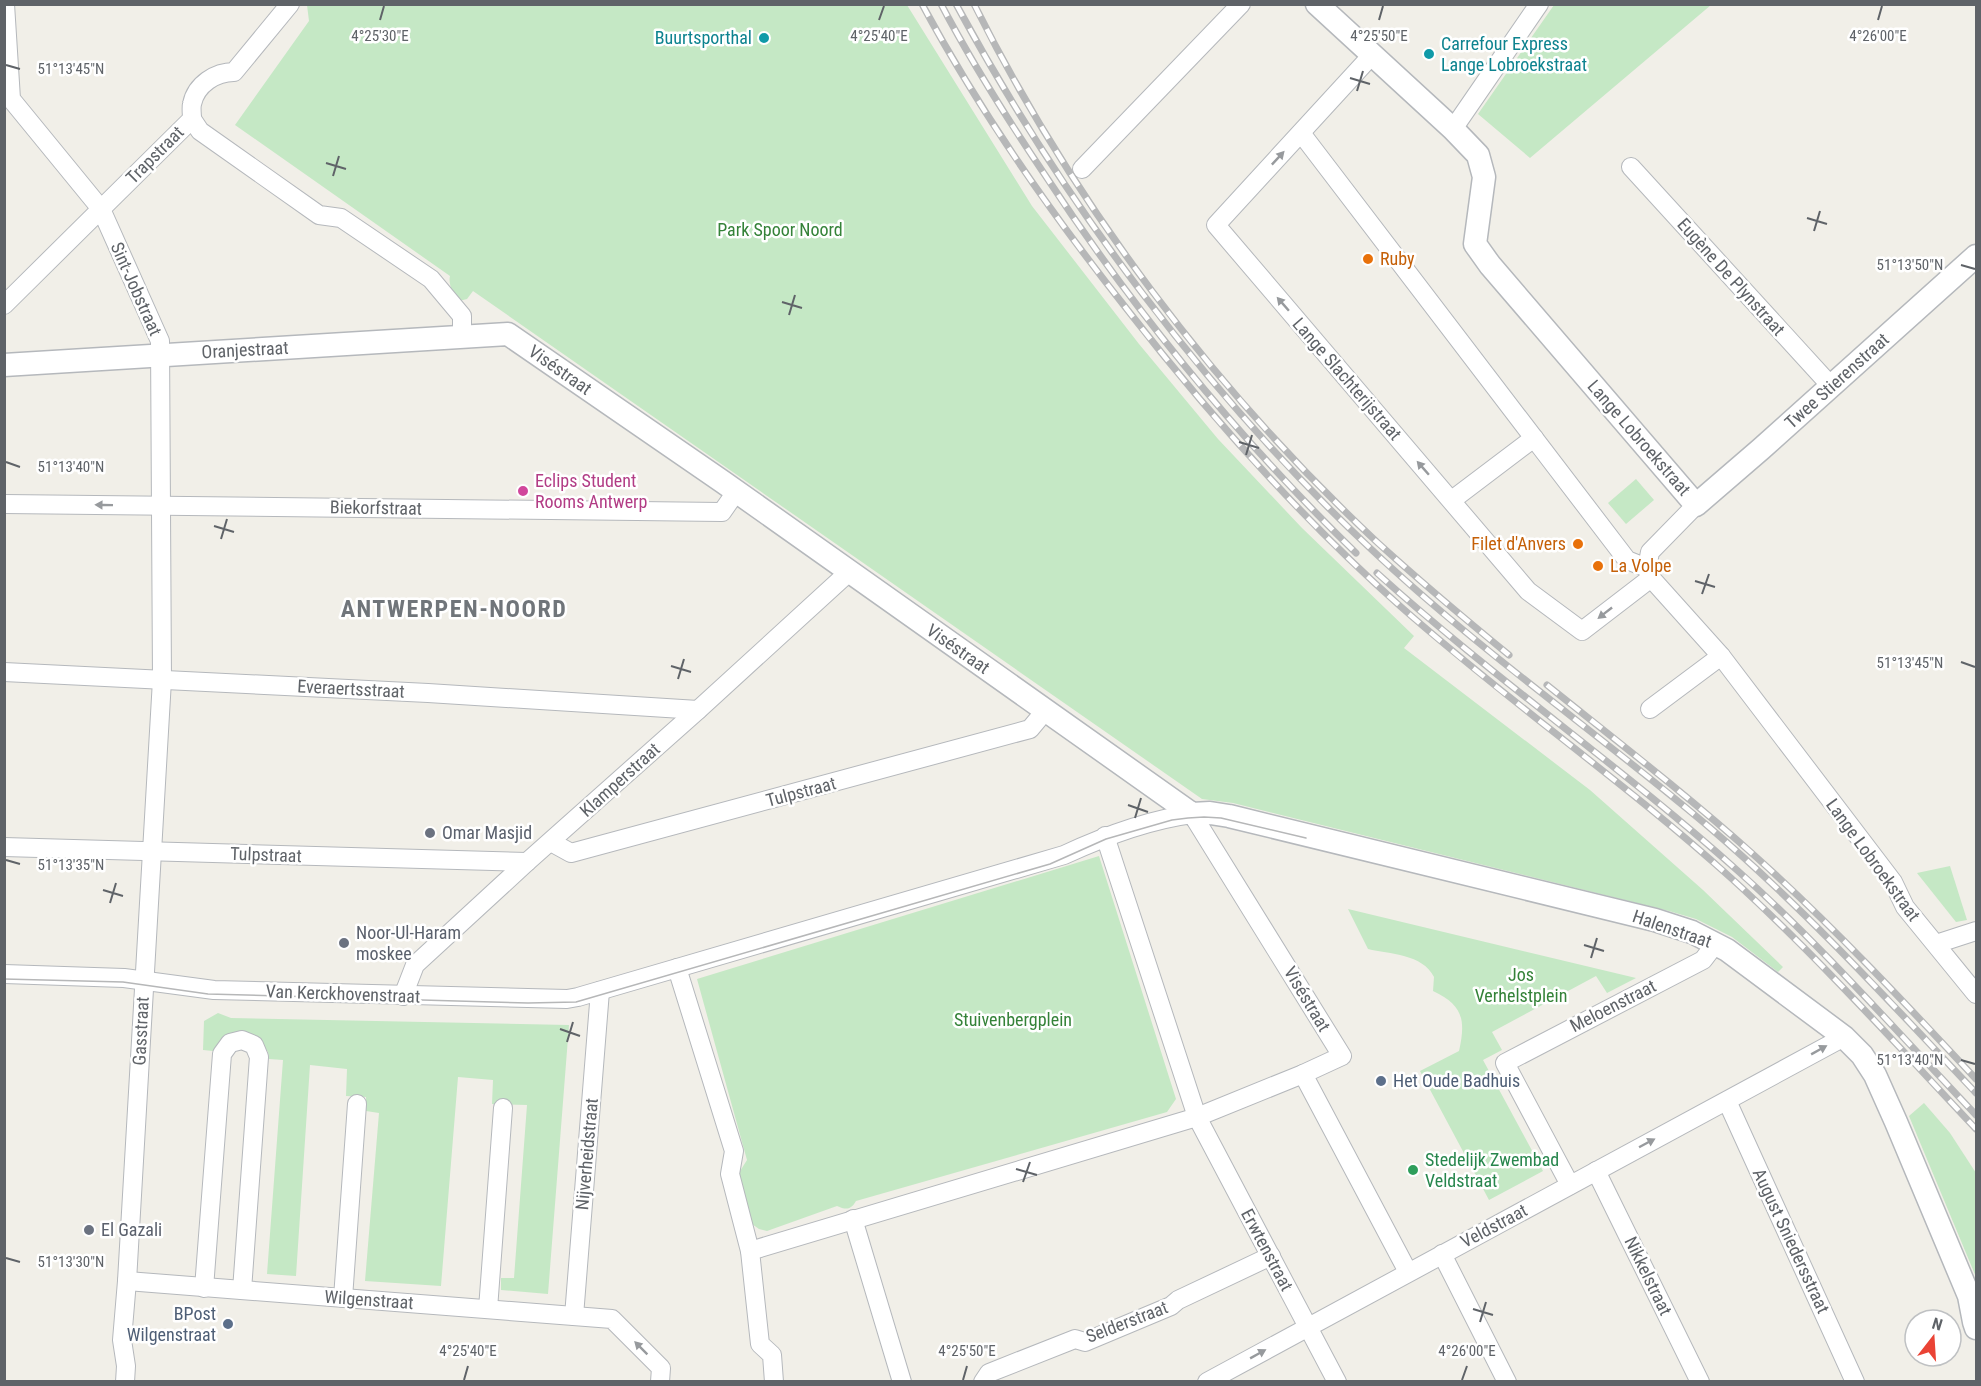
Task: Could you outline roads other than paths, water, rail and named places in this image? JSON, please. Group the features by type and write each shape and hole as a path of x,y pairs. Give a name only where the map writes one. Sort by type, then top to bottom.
{"street":[{"name":"Sint-Jobstraat","path":"5,4 7,85 11,99 101,209 160,341 162,680"},
{"name":"Trapstraat","path":"4,305 192,119 192,104 204,83 224,72 234,72 290,4"},
{"path":"1082,169 1241,4"},
{"name":"Lange Lobroekstraat","path":"1317,4 1453,129 1478,155 1485,177 1474,244 1696,505 1650,552 1649,573 1721,656 1893,882 1905,907 1977,994"},
{"path":"1453,129 1539,4"},
{"name":"Lange Slachterijstraat","path":"1372,55 1216,225 1528,591 1582,631 1649,573"},
{"path":"192,119 200,131 319,215 341,218 431,279 462,316 462,336"},
{"path":"1301,133 1627,560 1649,573"},
{"name":"Eugène De Plynstraat","path":"1631,167 1831,386"},
{"name":"Twee Stierenstraat","path":"1696,505 1977,256"},
{"name":"Viséstraat","path":"486,335 508,334 1192,814 1342,1056 1304,1074"},
{"name":"Oranjestraat","path":"4,365 486,335"},
{"path":"1452,500 1534,438"},
{"name":"Biekorfstraat","path":"4,504 722,512 736,492"},
{"name":"Klamperstraat","path":"404,996 415,965 849,572"},
{"path":"1650,709 1721,656"},
{"name":"Everaertsstraat","path":"4,672 428,693 698,710"},
{"name":"Gasstraat","path":"125,1382 126,1366 122,1340 162,680"},
{"name":"Tulpstraat","path":"551,842 571,853 1030,729 1045,711"},
{"name":"Halenstraat","path":"1192,814 1210,813 1229,816 1514,884 1667,923 1716,943 1844,1037 1862,1054 1875,1075 1973,1300 1974,1322 1977,1328"},
{"path":"774,1382 772,1355 760,1344 750,1251 730,1174 734,1151 677,968 1064,855 1105,836 1165,818 1192,814"},
{"path":"1105,836 1197,1118"},
{"name":"Tulpstraat","path":"4,847 527,862"},
{"path":"1936,944 1977,931"},
{"name":"Meloenstraat","path":"1570,1185 1505,1063 1703,960 1716,943"},
{"name":"Van Kerckhovenstraat","path":"4,974 100,976 214,990 562,1000 677,968"},
{"name":"Nijverheidstraat","path":"574,1316 600,991"},
{"name":"Veldstraat","path":"1207,1382 1844,1037"},
{"path":"204,1288 222,1054 230,1043 242,1040 254,1045 259,1057 242,1290"},
{"path":"750,1251 1197,1118 1304,1074 1408,1272"},
{"name":"August Sniedersstraat","path":"1727,1101 1856,1382"},
{"path":"343,1298 357,1104"},
{"path":"488,1309 503,1108"},
{"name":"Erwtenstraat","path":"1197,1118 1337,1382"},
{"name":"Nikkelstraat","path":"1596,1171 1700,1382"},
{"path":"853,1219 902,1382"},
{"path":"1442,1254 1507,1382"},
{"name":"Selderstraat","path":"983,1382 989,1373 1000,1368 1075,1339 1085,1342 1171,1306 1178,1300 1271,1256"},
{"name":"Wilgenstraat","path":"127,1281 612,1319 661,1368 660,1382"}],"tram line":[{"path":"4,979 123,982 208,994 528,1003 576,1002 1050,864 1106,839 1172,820 1221,818 1306,838"}],"railway":[{"path":"922,4 968,84 1043,198 1157,348 1256,463 1326,537 1400,606 1482,675 1650,808 1731,878 1826,970 1976,1129"},
{"path":"941,4 1004,112 1115,276 1229,419 1270,465 1356,553"},
{"path":"956,4 1043,151 1091,223 1142,293 1252,427 1310,489 1411,586 1495,656 1667,792 1745,858 1846,957 1976,1093"},
{"path":"974,4 1013,78 1056,151 1152,292 1205,359 1318,485 1378,543 1509,655"},
{"path":"1377,573 1421,612 1649,795 1738,871 1830,960 1976,1115"},
{"path":"1547,685 1755,856 1868,965 1976,1079"}],"place":[{"name":"Buurtsporthal","path":"764,38"},
{"name":"Carrefour Express Lange Lobroekstraat","path":"1429,54"},
{"name":"Ruby","path":"1368,259"},
{"name":"Eclips Student Rooms Antwerp","path":"523,491"},
{"name":"Filet d'Anvers","path":"1578,544"},
{"name":"La Volpe","path":"1598,566"},
{"name":"Omar Masjid","path":"430,833"},
{"name":"Noor-Ul-Haram moskee","path":"344,943"},
{"name":"Het Oude Badhuis","path":"1381,1081"},
{"name":"Stedelijk Zwembad Veldstraat","path":"1413,1170"},
{"name":"El Gazali","path":"89,1230"},
{"name":"BPost Wilgenstraat","path":"228,1324"}],"district":[{"name":"ANTWERPEN-NOORD","path":"454,609"}],"park label":[{"name":"Park Spoor Noord","path":"780,230"},
{"name":"Jos Verhelstplein","path":"1521,985"},
{"name":"Stuivenbergplein","path":"1013,1020"}]}
